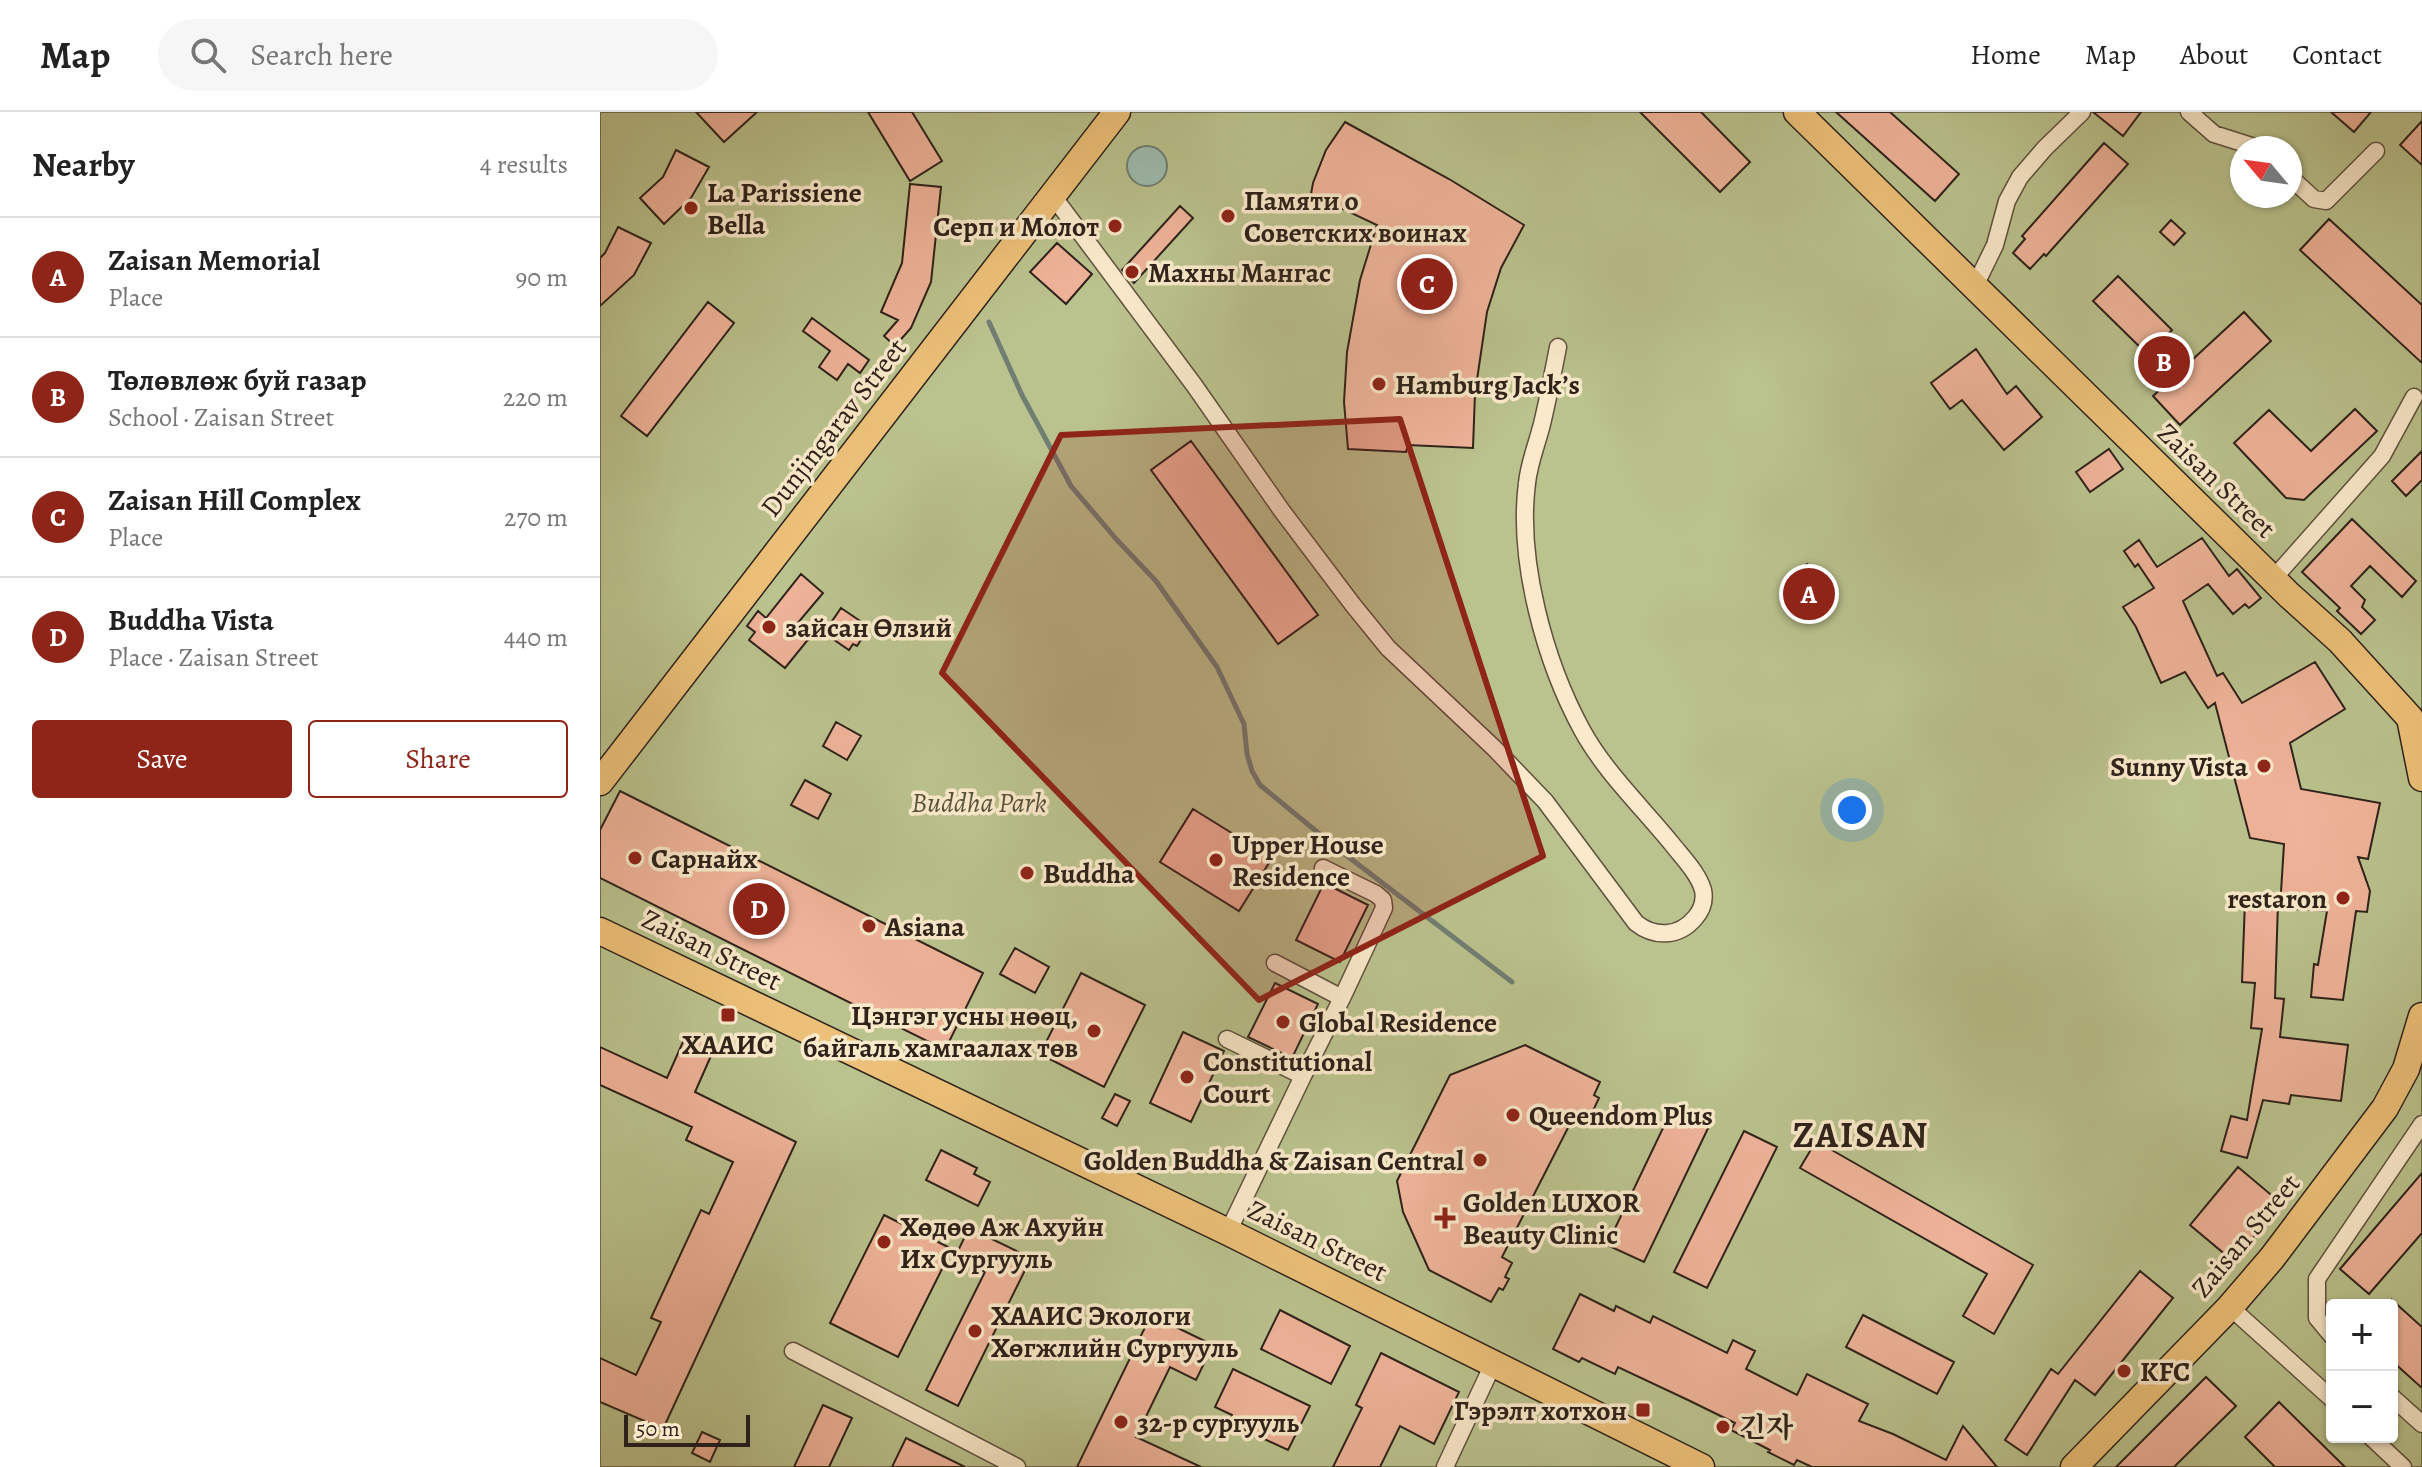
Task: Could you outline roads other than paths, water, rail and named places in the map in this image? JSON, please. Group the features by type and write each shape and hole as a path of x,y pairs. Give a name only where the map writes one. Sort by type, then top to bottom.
{"main road":[{"name":"Dunjingarav Street","path":"600,782 1117,112"},
{"name":"Zaisan Street","path":"1797,112 2273,579 2416,711 2422,778"},
{"name":"Zaisan Street","path":"600,931 1228,1232 1701,1467"},
{"name":"Zaisan Street","path":"2074,1467 2230,1307 2272,1258 2385,1108 2406,1069 2422,1016"}],"street":[{"path":"1975,286 1995,245 2007,201 2014,188 2045,148 2082,112"},
{"path":"2189,112 2214,134 2230,139"},
{"path":"2302,188 2314,199 2326,201 2376,151"},
{"path":"1053,196 1194,385 1282,511 1388,648 1545,801 1636,923 1654,934 1669,933 1683,927 1699,912 1704,900 1701,885 1584,733 1554,665 1530,578 1524,508 1527,479 1558,347"},
{"path":"2273,579 2382,456 2414,397"},
{"path":"1228,1232 1384,908 1383,900 1376,894 1323,868"},
{"path":"1275,963 1342,998"},
{"path":"1227,1039 1303,1076"},
{"path":"2326,1329 2317,1318 2317,1279 2422,1124"},
{"path":"2230,1307 2326,1394"},
{"path":"793,1351 1017,1467"},
{"path":"1445,1467 1494,1362"},
{"path":"2398,1402 2422,1424"},
{"path":"2377,1443 2403,1467"}],"waterway":[{"path":"989,322 1022,395 1071,486 1156,581 1217,667 1244,724 1247,754 1260,785 1512,982"}],"place":[{"name":"La Parissiene Bella","path":"691,208"},
{"name":"Памяти о Советских воинах","path":"1228,216"},
{"name":"Серп и Молот","path":"1115,226"},
{"name":"Махны Мангас","path":"1132,272"},
{"name":"Zaisan Hill Complex","path":"1427,284"},
{"name":"Төлөвлөж буй газар","path":"2164,362"},
{"name":"Hamburg Jack’s","path":"1379,384"},
{"name":"Zaisan Memorial","path":"1809,594"},
{"name":"зайсан Өлзий","path":"769,627"},
{"name":"Sunny Vista","path":"2264,766"},
{"name":"Сарнайх","path":"635,858"},
{"name":"Upper House Residence","path":"1216,860"},
{"name":"Buddha","path":"1027,873"},
{"name":"restaron","path":"2343,898"},
{"name":"Buddha Vista","path":"759,909"},
{"name":"Asiana","path":"869,926"},
{"name":"ХААИС","path":"728,1015"},
{"name":"Global Residence","path":"1283,1022"},
{"name":"Цэнгэг усны нөөц, байгаль хамгаалах төв","path":"1094,1031"},
{"name":"Constitutional Court","path":"1187,1077"},
{"name":"Queendom Plus","path":"1513,1115"},
{"name":"Golden Buddha & Zaisan Central","path":"1480,1160"},
{"name":"Golden LUXOR Beauty Clinic","path":"1445,1218"},
{"name":"Хөдөө Аж Ахуйн Их Сургууль","path":"884,1242"},
{"name":"ХААИС Экологи Хөгжлийн Сургууль","path":"975,1331"},
{"name":"KFC","path":"2124,1371"},
{"name":"Гэрэлт хотхон","path":"1643,1410"},
{"name":"32-р сургууль","path":"1121,1422"},
{"name":"긴자","path":"1723,1427"}],"district":[{"name":"ZAISAN","path":"1861,1134"}],"park label":[{"name":"Buddha Park","path":"979,802"}]}
